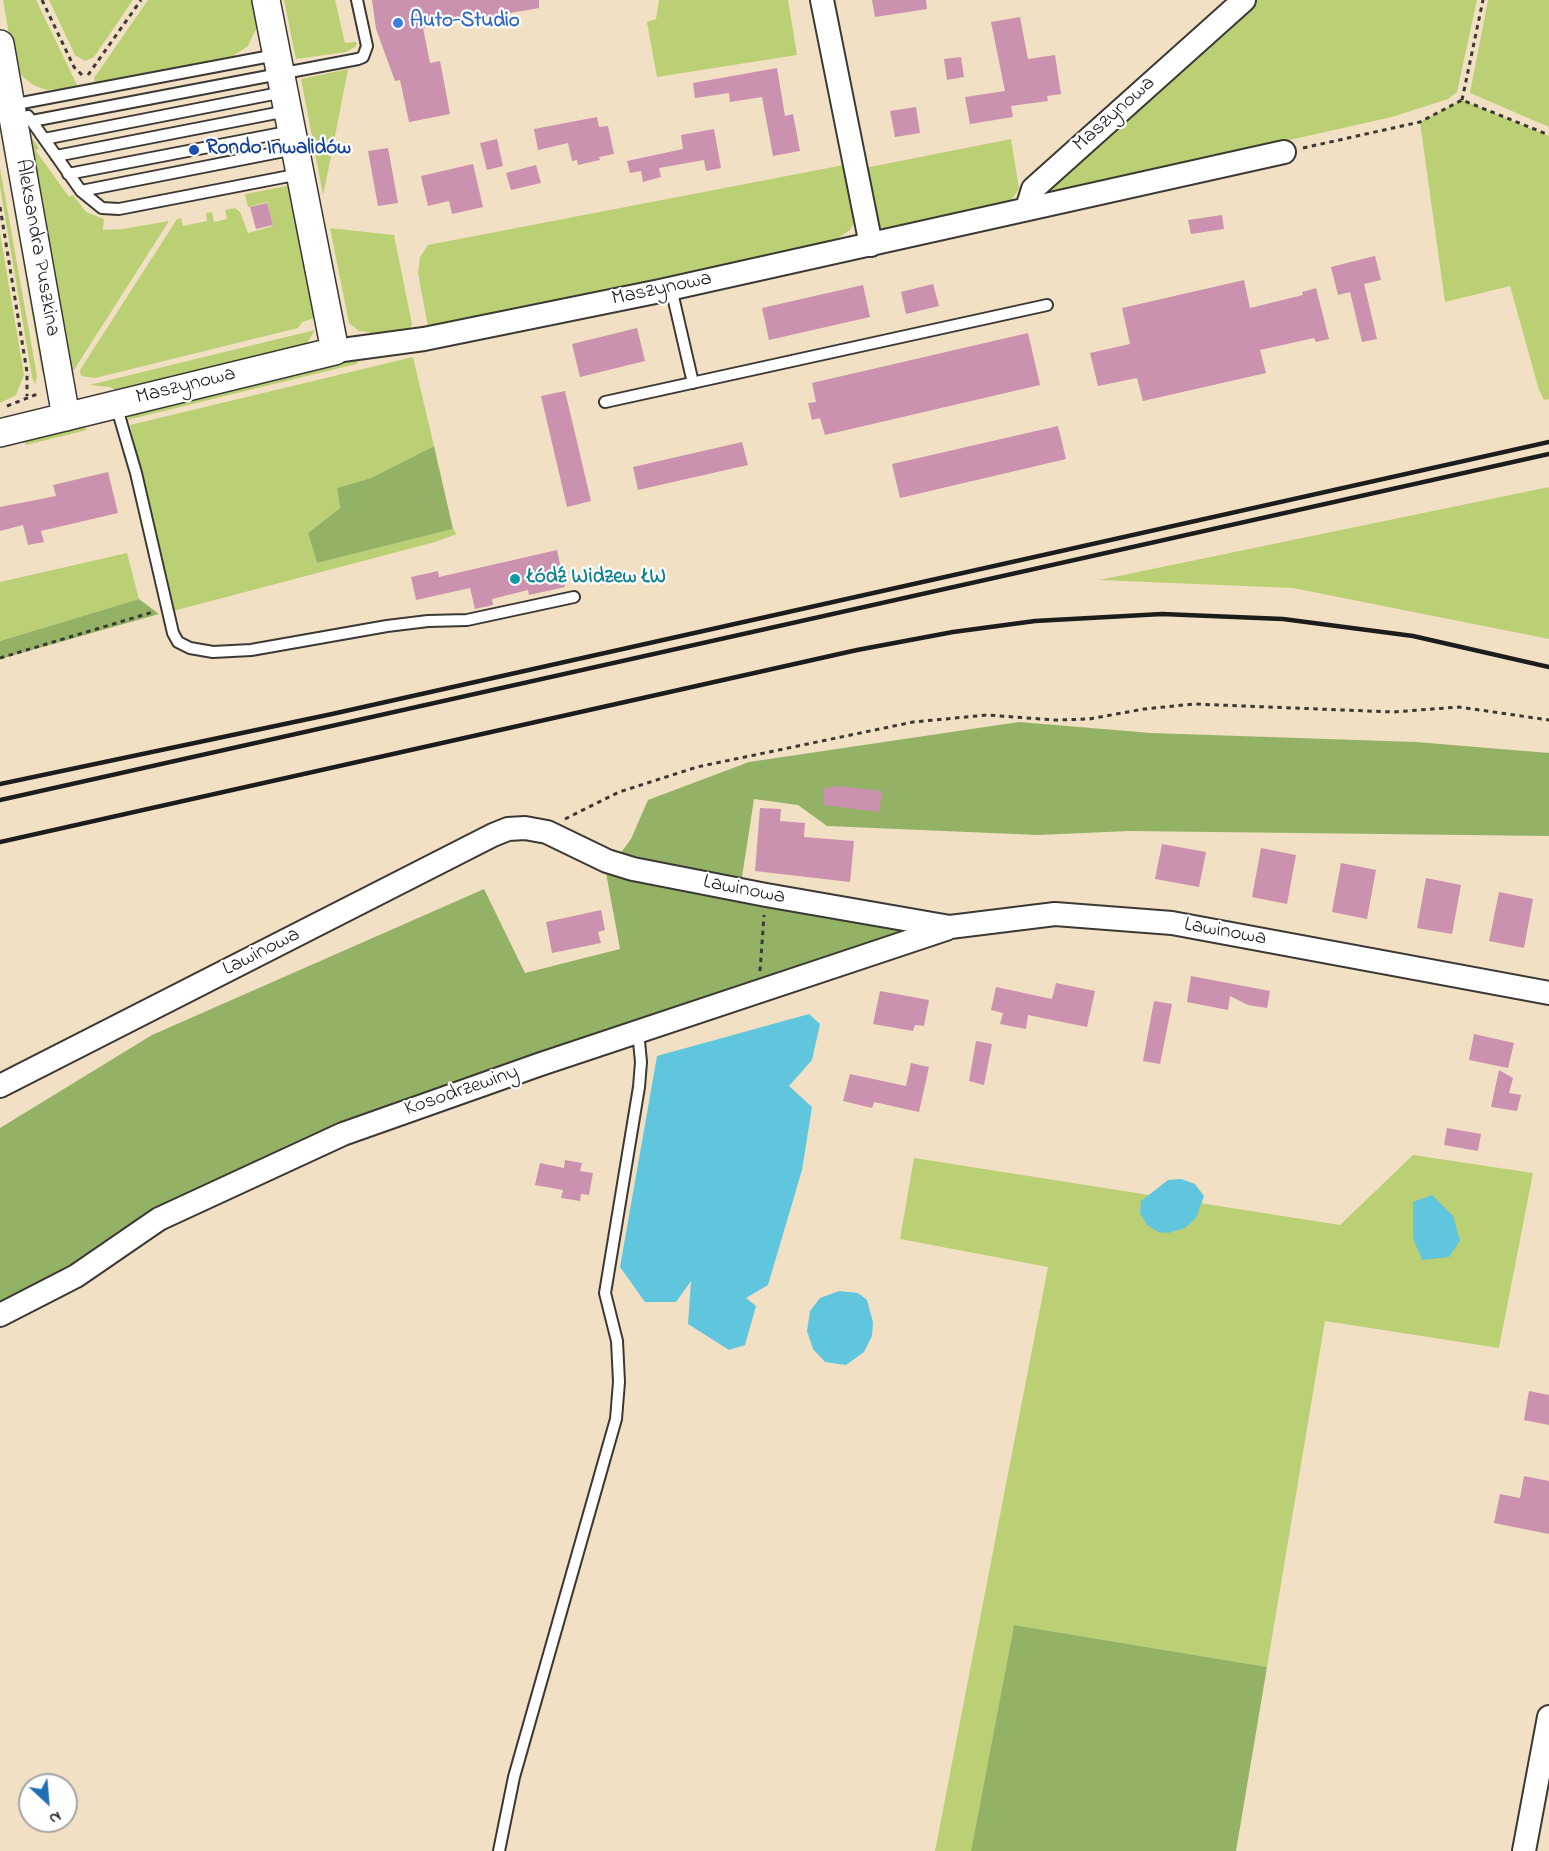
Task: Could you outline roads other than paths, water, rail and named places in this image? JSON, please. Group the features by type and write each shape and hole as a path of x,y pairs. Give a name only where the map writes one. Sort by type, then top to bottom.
{"street":[{"path":"266,0 335,351"},
{"path":"822,0 871,245"},
{"name":"Maszynowa","path":"0,433 335,351 424,339 671,288 871,245 1027,208 1033,189 1244,0"},
{"name":"Aleksandra Puszkina","path":"0,44 2,73 21,113 66,417"},
{"path":"1027,208 1284,152"},
{"name":"Lawinowa","path":"0,1086 508,829 525,828 547,832 607,861 766,895 950,927 1055,914 1172,923 1549,993"},
{"name":"Kosodrzewiny","path":"0,1315 76,1276 159,1219 343,1134 638,1031 950,927"},
{"path":"1524,1851 1549,1724"}],"lane":[{"path":"21,113 44,139 81,191 102,208 119,209 288,112 363,57 367,46 357,0"},
{"path":"21,113 288,112"},
{"path":"21,113 288,112"},
{"path":"44,139 288,112"},
{"path":"56,156 288,112"},
{"path":"68,174 288,112"},
{"path":"81,191 288,112"},
{"path":"671,288 693,383"},
{"path":"605,402 1047,305"},
{"path":"116,404 136,473 166,608 178,642 202,651 230,652 274,647 387,626 428,621 467,620 574,597"},
{"path":"499,1851 514,1777 616,1419 619,1382 617,1341 605,1293 639,1087 641,1062 638,1031"}],"water":[{"path":"809,1014 820,1024 812,1060 789,1086 812,1107 802,1170 768,1285 746,1298 756,1306 745,1345 729,1350 688,1324 691,1281 676,1302 645,1302 620,1267 657,1056"},
{"path":"1181,1179 1195,1184 1204,1196 1196,1218 1185,1228 1168,1233 1158,1232 1147,1225 1140,1213 1141,1201 1168,1180"},
{"path":"1432,1195 1453,1216 1460,1241 1449,1257 1422,1260 1413,1238 1413,1202"},
{"path":"839,1291 858,1293 867,1300 873,1322 872,1336 864,1352 846,1365 825,1362 813,1349 807,1331 810,1311 820,1298"}],"railway":[{"path":"0,784 332,714 1549,442"},
{"path":"0,800 1549,454"},
{"path":"0,842 857,650 953,632 1035,621 1162,614 1283,619 1413,636 1549,667"}],"place":[{"name":"Auto-Studio","path":"398,23"},
{"name":"Rondo Inwalidów","path":"194,150"},
{"name":"Łódź Widzew ŁW","path":"515,579"}]}
